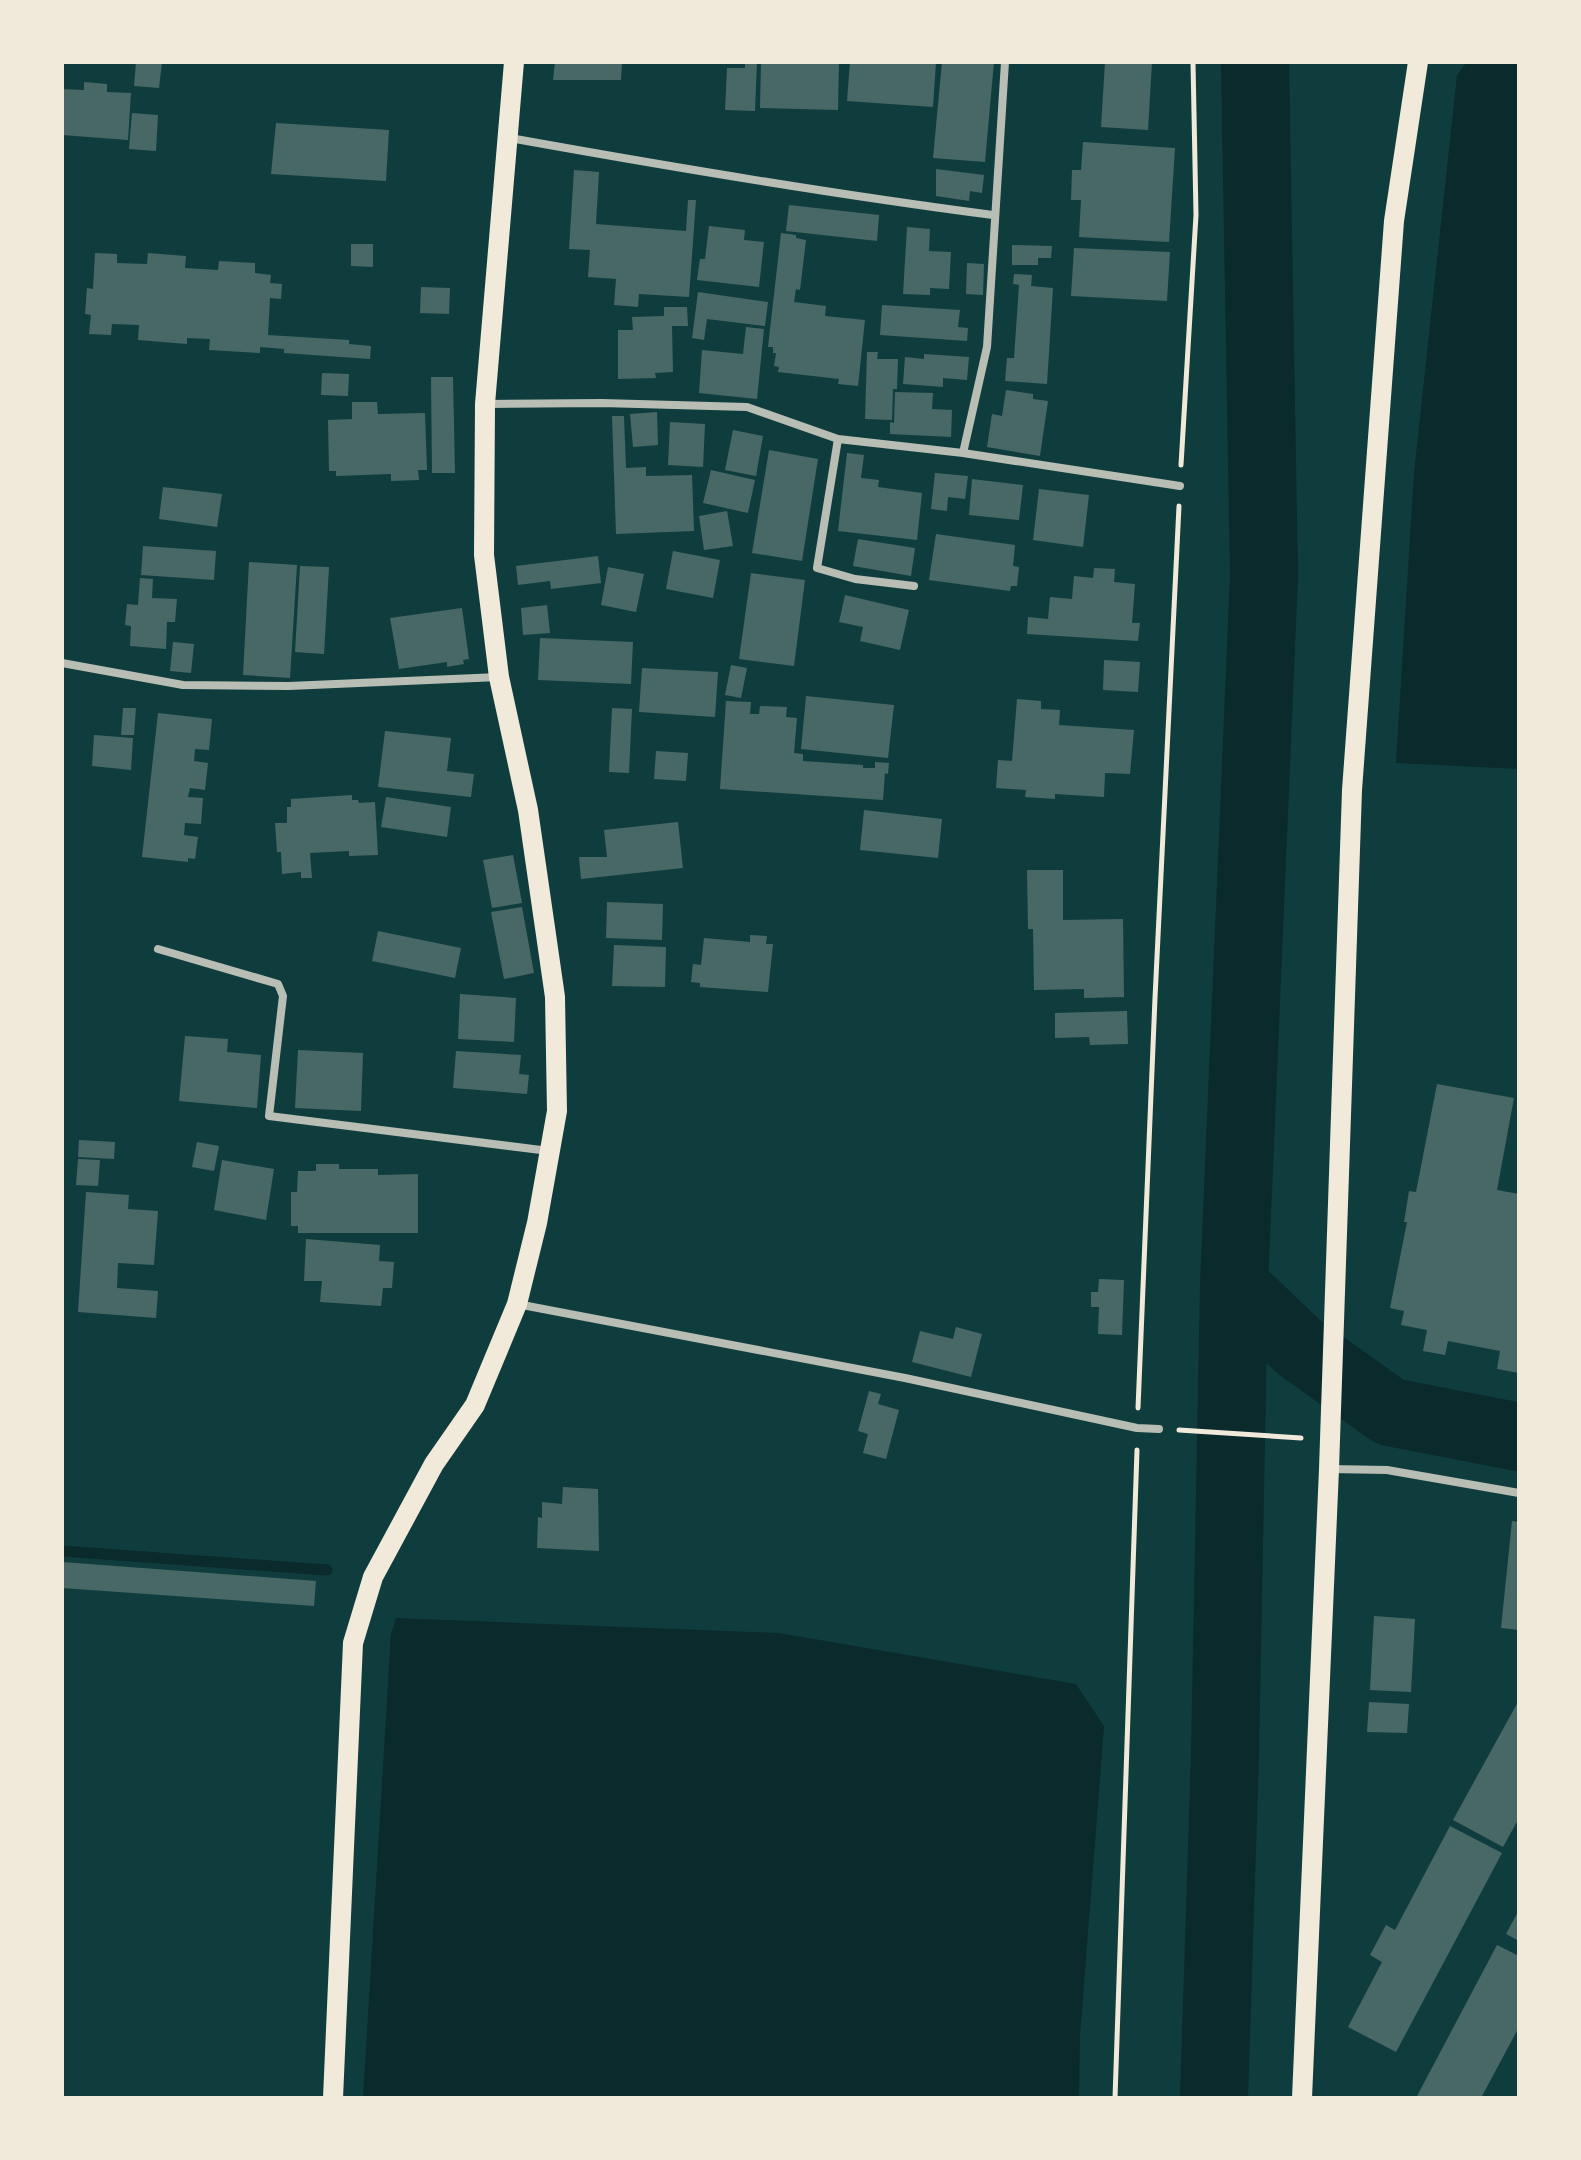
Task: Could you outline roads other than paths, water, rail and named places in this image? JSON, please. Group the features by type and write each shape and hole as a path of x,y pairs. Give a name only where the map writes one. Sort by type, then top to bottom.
{"main road":[{"path":"333,2098 353,1643 373,1577 434,1464 475,1405 517,1304 537,1223 557,1111 555,997 528,810 499,677 484,555 485,404 510,138 514,62"},
{"path":"1302,2098 1329,1469 1352,790 1394,221 1419,63"}],"street":[{"path":"963,453 987,347 1005,62"},
{"path":"510,138 822,192 993,215"},
{"path":"485,404 747,407 838,439 963,453 1180,486"},
{"path":"838,439 817,568 855,579 914,586"},
{"path":"62,663 183,685 289,686 499,677"},
{"path":"158,949 278,984 283,996 269,1116 550,1151"},
{"path":"517,1304 905,1378 1137,1428 1159,1429"},
{"path":"1329,1469 1387,1470 1519,1493"}],"water":[{"path":"1467,62 1519,62 1519,769 1396,763 1414,473 1457,75"},
{"path":"396,1618 779,1633 1076,1684 1104,1726 1080,2036 1079,2098 363,2098 391,1634"}],"waterway":[{"path":"1214,2098 1225,1755 1234,1285 1264,576 1255,62"},
{"path":"1234,1285 1299,1347 1390,1412 1519,1437"},
{"path":"62,1551 327,1570"}]}
